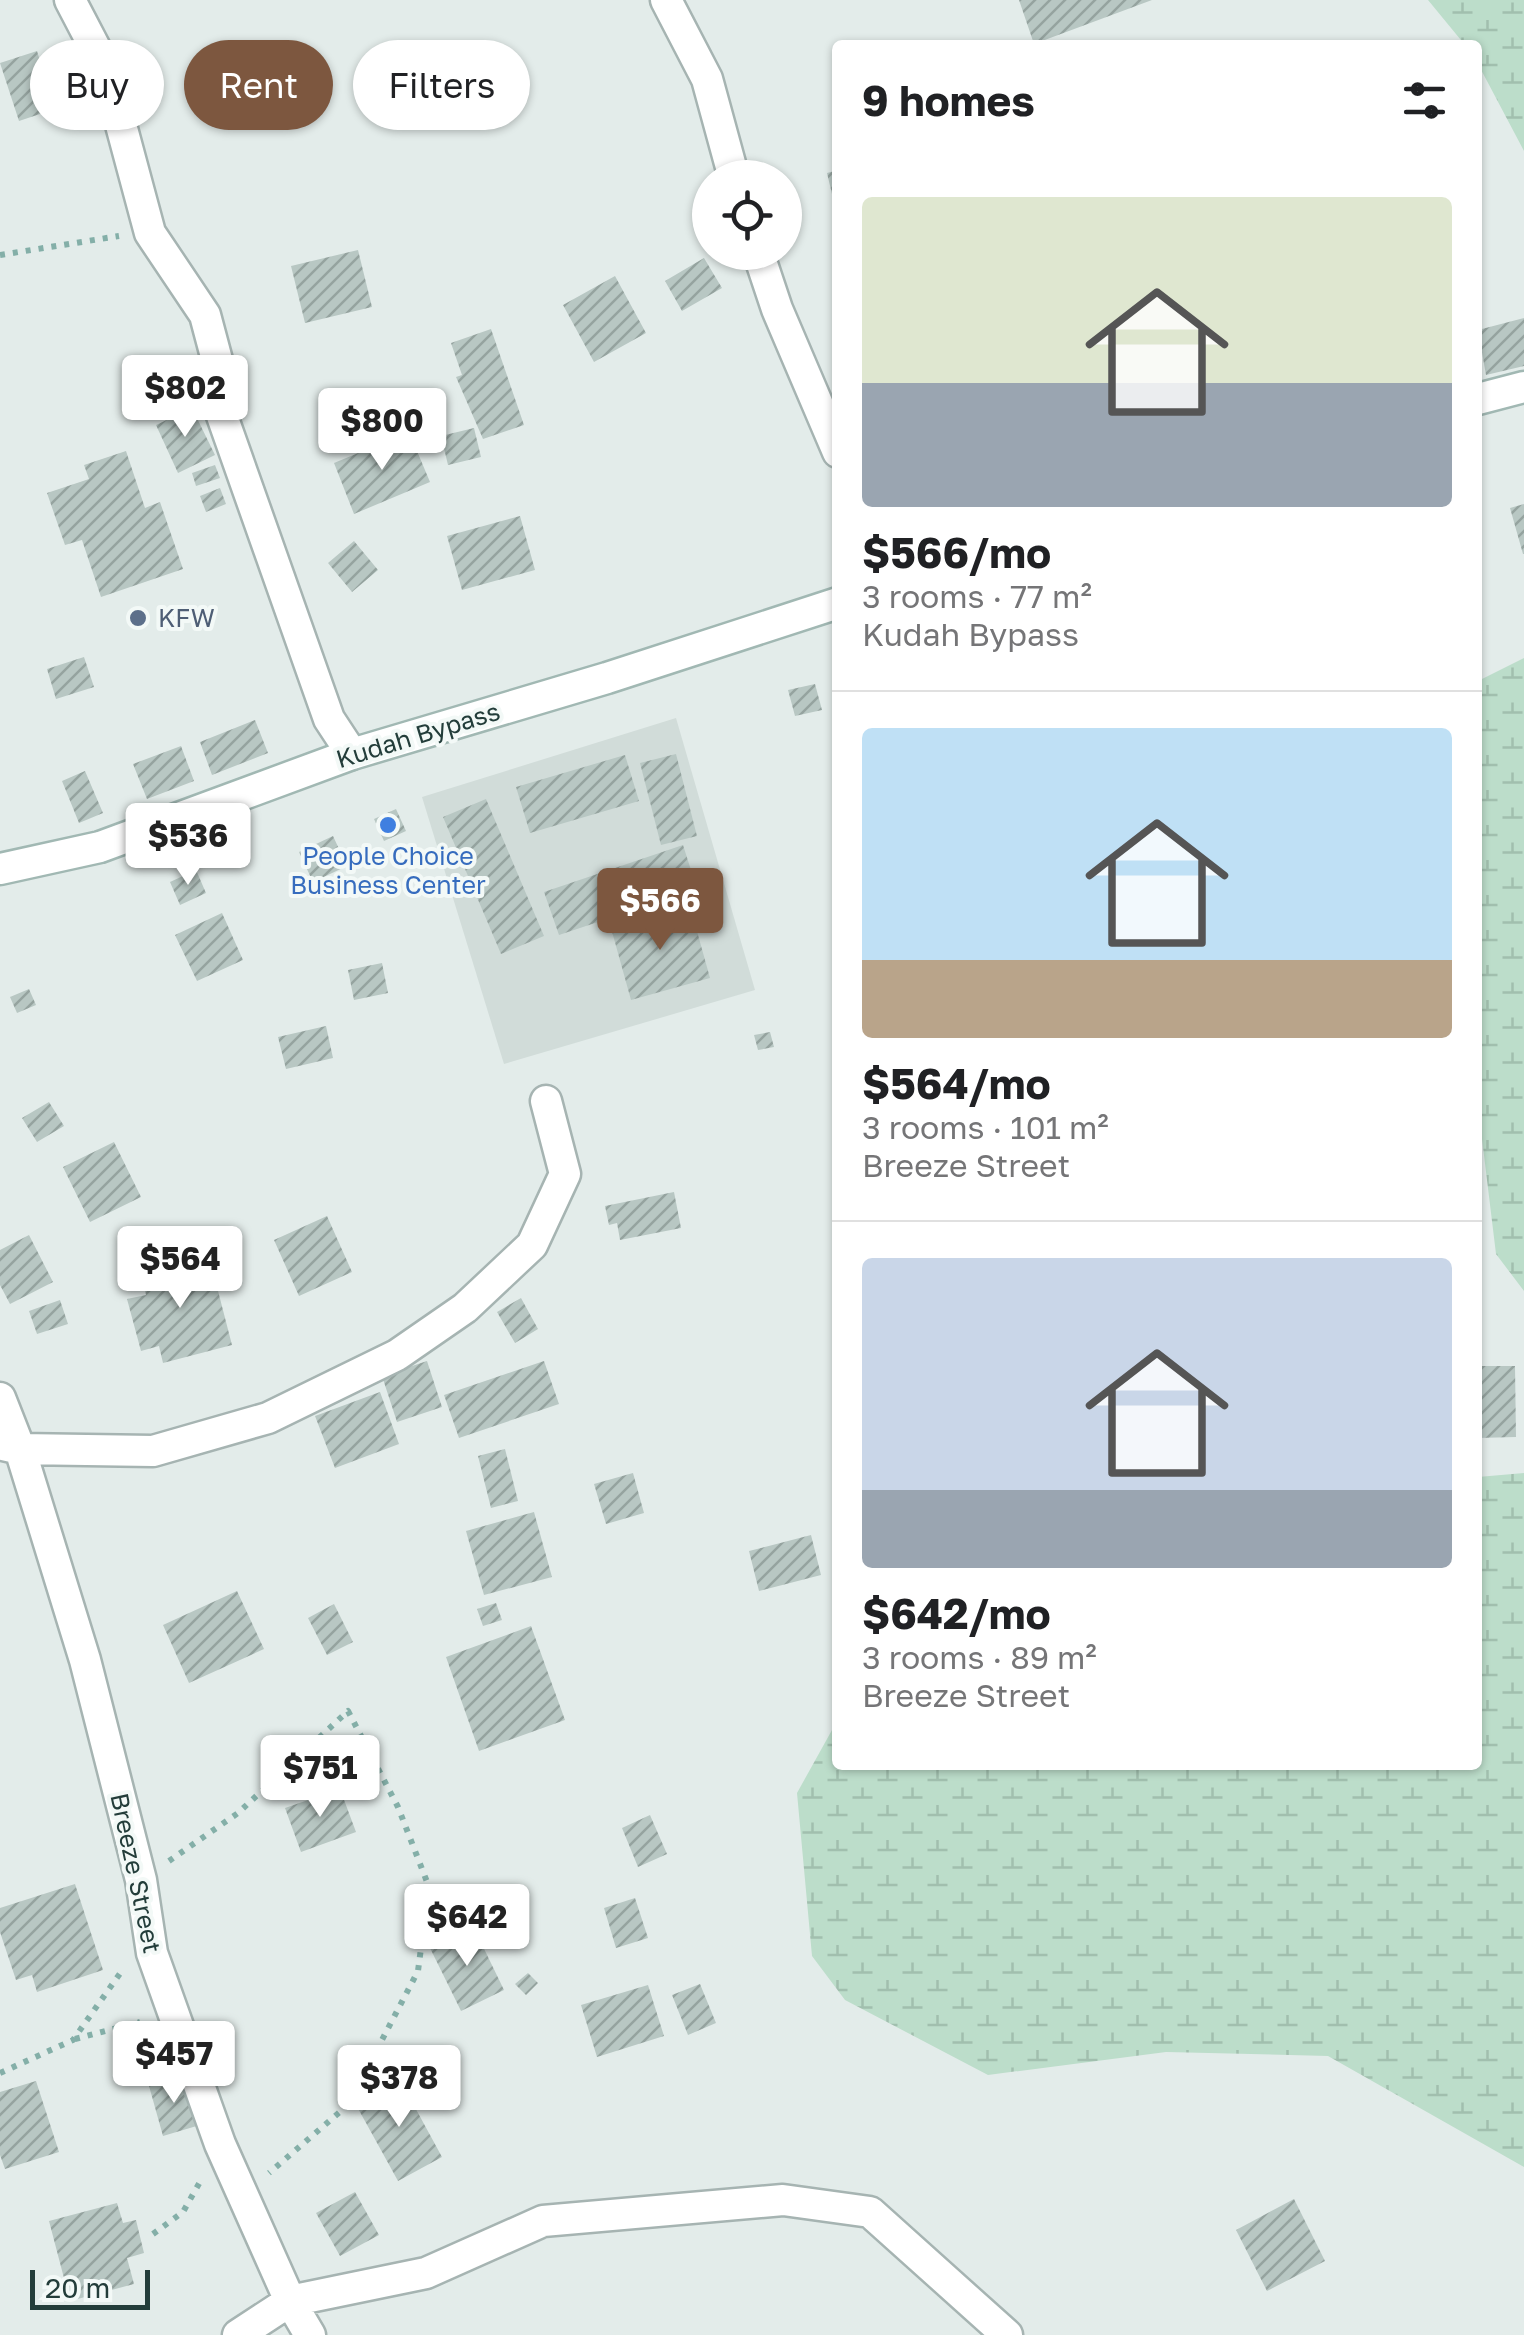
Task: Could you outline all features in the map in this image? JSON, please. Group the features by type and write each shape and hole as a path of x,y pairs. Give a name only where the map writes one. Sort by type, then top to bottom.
{"street":[{"path":"70,0 106,69 150,233 205,315 226,394 222,413 329,719 352,754"},
{"path":"666,0 707,79 729,160"},
{"path":"764,270 832,438"},
{"path":"1482,398 1524,387"},
{"name":"Kudah Bypass","path":"0,869 100,847 352,754 607,678 832,605"},
{"path":"10,1446 153,1450 268,1418 397,1354 465,1308 532,1244 565,1174 546,1101"},
{"name":"Breeze Street","path":"0,1398 10,1446 85,1660 142,1880 152,1953 220,2144 290,2301 310,2335"},
{"path":"238,2335 290,2301 426,2273 544,2220 783,2200 870,2212 1007,2335"}],"path":[{"path":"0,255 150,233"},
{"path":"142,1880 238,1814 348,1711 398,1807 429,1887 418,1971 348,2106 244,2194"},
{"path":"73,2040 121,1972 125,1953"},
{"path":"0,2073 73,2040 174,2012"},
{"path":"154,2234 183,2212 220,2144"}],"shaded area":[{"path":"676,718 755,990 504,1064 422,797"}],"green space":[{"path":"1428,0 1524,0 1524,151 1482,72 1482,40 1461,40"},
{"path":"1524,658 1524,1291 1496,1254 1482,1139 1482,679"},
{"path":"1524,1473 1524,2167 1328,2056 1166,2052 988,2075 845,2000 812,1956 797,1793 832,1730 832,1770 1482,1770 1482,1477"}],"building":[{"path":"1019,0 1152,0 1045,40 1033,40"},
{"path":"30,53 30,117 19,121 0,63"},
{"path":"358,250 372,307 305,323 291,266"},
{"path":"692,265 692,270 711,270 722,288 682,311 665,281"},
{"path":"615,276 646,333 594,362 563,305"},
{"path":"1524,318 1524,366 1486,375 1482,329"},
{"path":"491,329 524,425 483,439 456,377 462,375 451,343"},
{"path":"192,408 215,455 178,473 156,425"},
{"path":"474,428 481,457 448,465 441,436"},
{"path":"409,432 430,482 354,514 334,463"},
{"path":"126,451 145,508 160,502 183,569 101,597 82,540 65,545 47,493 89,479 84,465"},
{"path":"215,465 220,478 196,486 192,473"},
{"path":"220,488 226,504 206,512 200,496"},
{"path":"1524,504 1524,554 1523,554 1510,508"},
{"path":"520,516 535,570 462,590 447,536"},
{"path":"354,541 378,570 352,592 328,563"},
{"path":"84,657 94,687 56,699 47,669"},
{"path":"815,684 822,710 795,716 788,690"},
{"path":"255,720 268,753 212,775 200,742"},
{"path":"181,746 194,781 147,799 133,764"},
{"path":"676,754 697,836 661,845 640,763"},
{"path":"625,755 639,801 530,833 516,787"},
{"path":"85,771 103,813 79,823 62,781"},
{"path":"486,799 544,936 501,954 443,817"},
{"path":"396,809 406,831 384,841 374,819"},
{"path":"333,836 347,866 313,882 299,852"},
{"path":"683,845 697,889 559,935 544,892"},
{"path":"196,870 206,893 180,905 170,882"},
{"path":"690,906 710,978 631,1000 611,928"},
{"path":"222,913 243,960 197,981 175,935"},
{"path":"382,963 388,993 354,1000 348,970"},
{"path":"29,989 36,1005 17,1013 10,997"},
{"path":"326,1026 333,1058 286,1069 278,1037"},
{"path":"770,1032 774,1047 758,1050 754,1035"},
{"path":"49,1102 64,1126 37,1142 22,1118"},
{"path":"114,1142 141,1197 90,1222 63,1167"},
{"path":"674,1192 681,1228 620,1240 617,1223 609,1225 605,1206"},
{"path":"327,1216 352,1272 299,1296 274,1240"},
{"path":"29,1235 53,1282 10,1304 0,1285 0,1250"},
{"path":"209,1256 232,1345 163,1363 159,1346 141,1351 127,1299 146,1295 141,1273"},
{"path":"521,1298 538,1329 515,1343 497,1312"},
{"path":"60,1300 68,1324 37,1334 29,1311"},
{"path":"427,1361 442,1407 397,1422 382,1376"},
{"path":"544,1361 559,1404 459,1438 444,1395"},
{"path":"1482,1366 1515,1366 1516,1437 1482,1438"},
{"path":"380,1392 399,1444 335,1468 315,1416"},
{"path":"505,1449 518,1501 491,1508 478,1456"},
{"path":"633,1473 644,1513 606,1524 594,1484"},
{"path":"534,1512 552,1577 484,1595 466,1531"},
{"path":"811,1535 821,1575 759,1591 749,1551"},
{"path":"237,1591 264,1649 189,1683 163,1625"},
{"path":"496,1603 502,1620 483,1626 477,1609"},
{"path":"334,1604 353,1642 327,1655 308,1618"},
{"path":"531,1626 565,1720 479,1751 446,1657"},
{"path":"340,1789 356,1832 301,1852 285,1808"},
{"path":"650,1815 667,1854 638,1867 622,1828"},
{"path":"75,1884 103,1970 37,1992 32,1975 16,1980 0,1932 0,1908"},
{"path":"635,1898 648,1938 616,1948 604,1908"},
{"path":"473,1926 504,1990 461,2011 430,1948"},
{"path":"528,1973 538,1983 526,1995 515,1984"},
{"path":"700,1984 716,2023 688,2035 672,1995"},
{"path":"648,1985 664,2036 597,2057 581,2005"},
{"path":"185,2075 200,2125 163,2136 149,2086"},
{"path":"399,2078 442,2157 398,2181 355,2103"},
{"path":"36,2081 59,2152 5,2169 0,2155 0,2092"},
{"path":"355,2192 379,2235 340,2256 316,2213"},
{"path":"1294,2199 1325,2261 1267,2291 1236,2230"},
{"path":"117,2203 123,2223 136,2220 144,2253 127,2258 134,2284 70,2301 49,2221"}],"place":[{"name":"KFW","path":"138,618"},
{"name":"People Choice Business Center","path":"388,825"}]}
